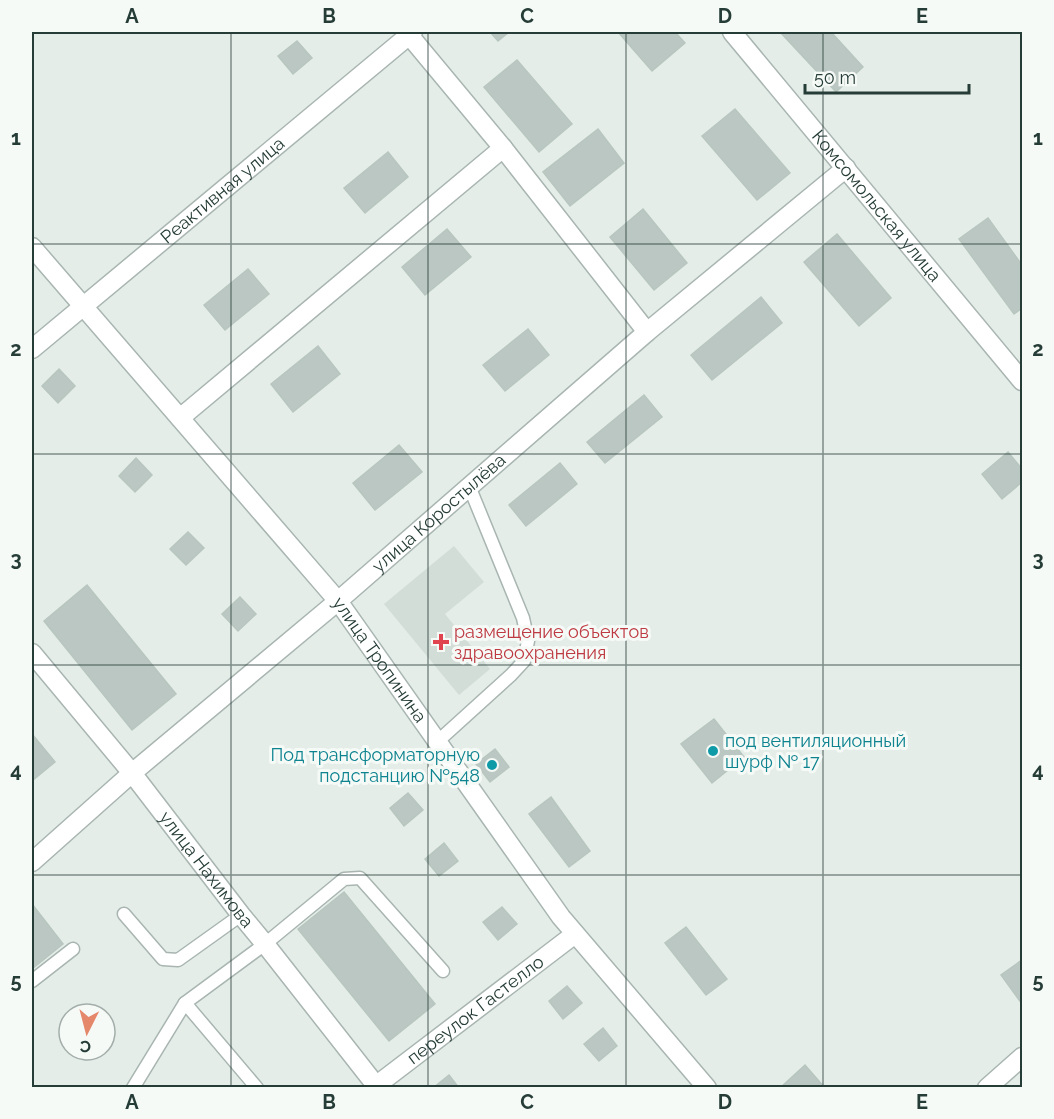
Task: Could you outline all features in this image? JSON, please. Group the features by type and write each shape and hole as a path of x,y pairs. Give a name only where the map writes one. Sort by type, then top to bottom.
{"street":[{"name":"Комсомольская улица","path":"732,32 1023,381"},
{"path":"411,33 647,332"},
{"name":"Реактивная улица","path":"32,349 411,33"},
{"path":"180,418 503,148"},
{"name":"улица Коростылёва","path":"32,862 132,773 338,601 647,332 846,168"},
{"name":"улица Тропинина","path":"32,247 338,601 561,917 707,1088"},
{"name":"улица Нахимова","path":"32,653 132,773 376,1087"},
{"name":"переулок Гастелло","path":"376,1087 575,934"},
{"path":"987,1088 1021,1062"}],"lane":[{"path":"437,742 524,661 528,641 523,618 469,486"},
{"path":"133,1088 185,1003 265,944 344,879 360,878 443,971"},
{"path":"124,914 163,960 178,960 241,915"},
{"path":"32,981 73,949"},
{"path":"185,1003 257,1088"}],"shaded area":[{"name":"размещение объектов здравоохранения","path":"454,546 484,582 445,614 490,669 459,695 384,604"}],"building":[{"path":"490,32 509,32 498,41"},
{"path":"618,32 675,32 685,43 652,71"},
{"path":"780,32 831,32 863,67 836,92"},
{"path":"297,41 312,58 293,74 278,56"},
{"path":"517,60 572,124 539,152 484,87"},
{"path":"735,109 790,173 757,200 702,136"},
{"path":"598,129 624,163 570,206 543,172"},
{"path":"388,152 408,177 365,213 344,188"},
{"path":"643,209 687,263 654,290 610,237"},
{"path":"988,218 1022,265 1022,308 1014,314 959,239"},
{"path":"447,229 471,257 425,295 402,267"},
{"path":"837,234 891,298 859,326 804,262"},
{"path":"248,269 269,294 225,330 204,305"},
{"path":"761,297 782,323 712,380 691,355"},
{"path":"528,329 549,355 505,391 483,365"},
{"path":"318,346 340,374 293,412 271,384"},
{"path":"59,369 75,386 58,403 42,386"},
{"path":"644,395 662,417 605,463 587,442"},
{"path":"399,445 422,472 375,510 353,483"},
{"path":"1008,452 1022,469 1022,482 1002,499 982,474"},
{"path":"136,458 152,475 135,492 119,476"},
{"path":"560,463 577,484 526,526 509,505"},
{"path":"188,532 204,548 186,565 170,549"},
{"path":"87,585 176,694 132,730 44,621"},
{"path":"240,597 256,614 238,631 222,614"},
{"name":"под вентиляционный шурф № 17","path":"714,719 744,757 712,783 681,744"},
{"path":"32,734 55,762 32,781"},
{"name":"Под трансформаторную подстанцию №548","path":"495,749 509,767 490,782 476,764"},
{"path":"408,793 423,810 404,826 390,808"},
{"path":"551,797 590,851 569,867 529,814"},
{"path":"444,843 458,861 439,876 425,859"},
{"path":"344,892 435,1004 389,1041 298,929"},
{"path":"32,904 63,944 32,969"},
{"path":"502,907 517,924 498,940 483,922"},
{"path":"686,927 727,979 706,995 665,943"},
{"path":"1022,960 1022,1004 1001,975"},
{"path":"567,986 582,1003 563,1019 549,1001"},
{"path":"603,1028 617,1046 599,1061 584,1044"},
{"path":"805,1065 825,1088 780,1088"},
{"path":"449,1075 459,1088 433,1088"}],"place":[{"name":"размещение объектов здравоохранения","path":"441,642"},
{"name":"под вентиляционный шурф № 17","path":"713,751"},
{"name":"Под трансформаторную подстанцию №548","path":"492,765"}]}
